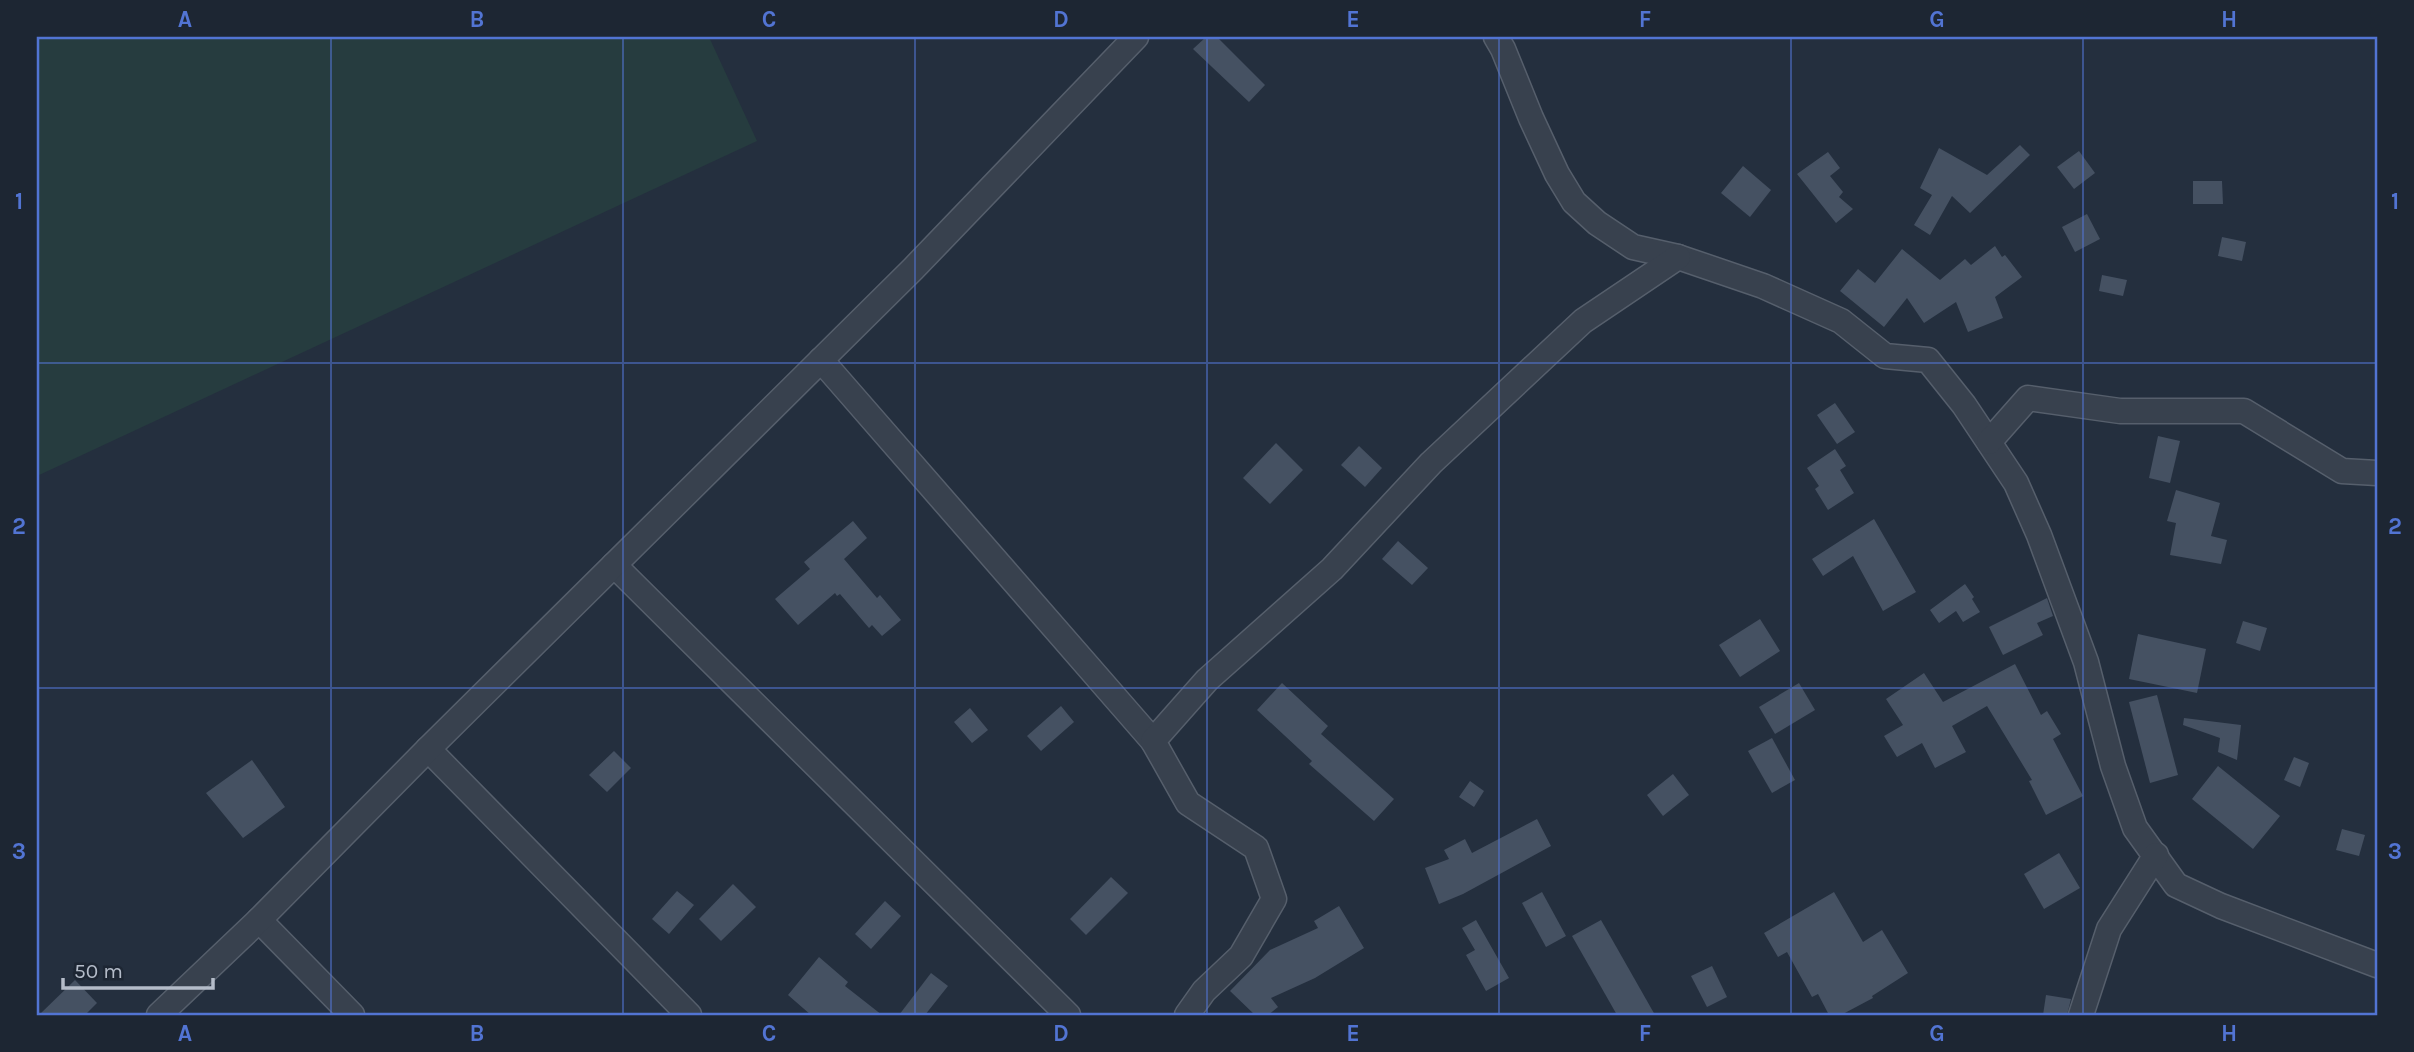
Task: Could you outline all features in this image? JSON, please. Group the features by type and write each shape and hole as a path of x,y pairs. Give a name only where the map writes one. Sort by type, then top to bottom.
{"street":[{"path":"159,1015 259,920 923,259 1136,37"},
{"path":"1496,37 1557,174 1574,202 1597,223 1633,247 1678,257 1763,286 1841,321 1885,356 1928,360 1964,405 2016,483 2039,535 2087,662 2113,766 2135,828 2176,885 2221,906 2377,965"},
{"path":"1153,741 1208,680 1332,569 1431,463 1583,321 1678,257"},
{"path":"821,360 1153,741 1188,803 1256,848 1274,899 1241,956 1204,991 1187,1015"},
{"path":"1989,442 2028,398 2120,411 2244,411 2342,471 2377,473"},
{"path":"614,565 1068,1015"},
{"path":"428,749 689,1015"},
{"path":"2081,1015 2109,929 2156,855"},
{"path":"259,920 352,1015"}],"green space":[{"path":"37,37 709,37 757,141 37,476"}],"building":[{"path":"1206,37 1217,37 1265,85 1249,102 1193,49"},
{"path":"2020,145 2030,155 1970,213 1952,196 1930,235 1914,225 1932,195 1920,188 1939,148 1987,175"},
{"path":"2079,151 2095,173 2074,189 2057,167"},
{"path":"1828,152 1840,168 1830,176 1843,192 1839,197 1853,209 1836,223 1797,174"},
{"path":"1743,166 1771,190 1750,217 1721,193"},
{"path":"2193,181 2222,181 2223,204 2193,204"},
{"path":"2087,214 2100,239 2075,252 2062,227"},
{"path":"2222,237 2246,242 2242,261 2218,256"},
{"path":"1995,246 2022,277 1995,297 2003,318 1968,332 1956,302 1924,323 1907,298 1884,327 1840,291 1858,269 1875,283 1902,249 1940,280 1965,259 1971,265"},
{"path":"2102,275 2127,280 2123,296 2099,291"},
{"path":"1835,403 1855,432 1837,444 1817,415"},
{"path":"2158,436 2180,441 2170,483 2149,478"},
{"path":"1276,443 1303,470 1270,504 1243,478"},
{"path":"1359,446 1382,468 1365,487 1341,465"},
{"path":"1835,449 1846,466 1840,470 1854,493 1828,510 1815,489 1819,486 1807,468"},
{"path":"2176,490 2220,503 2211,536 2227,540 2221,564 2170,555 2176,523 2167,521"},
{"path":"1874,519 1916,592 1883,611 1853,556 1823,576 1812,559"},
{"path":"853,521 867,538 844,559 877,598 880,595 901,620 882,636 872,625 869,628 840,594 837,596 835,593 798,625 775,599 810,569 804,562"},
{"path":"1398,541 1428,568 1412,585 1382,559"},
{"path":"1965,584 1980,612 1963,622 1956,611 1939,623 1930,610"},
{"path":"2047,598 2053,616 2037,623 2043,635 2003,655 1989,627"},
{"path":"1760,619 1780,651 1740,677 1719,645"},
{"path":"2243,621 2267,628 2260,651 2236,643"},
{"path":"2138,634 2206,649 2197,693 2129,679"},
{"path":"2015,664 2041,715 2047,711 2061,734 2053,739 2083,796 2046,815 2029,781 2032,780 1987,706 1952,726 1966,752 1935,768 1922,743 1897,757 1884,736 1903,725 1886,699 1924,673 1943,702"},
{"path":"1282,683 1328,726 1321,734 1394,799 1374,821 1309,764 1312,761 1257,710"},
{"path":"1799,683 1815,710 1775,734 1759,707"},
{"path":"2157,695 2178,775 2150,783 2129,702"},
{"path":"1061,706 1074,722 1041,751 1027,736"},
{"path":"970,708 988,730 972,743 954,722"},
{"path":"2184,718 2241,725 2237,760 2218,752 2220,738 2183,725"},
{"path":"1772,738 1795,780 1772,793 1748,751"},
{"path":"614,751 631,768 607,792 589,775"},
{"path":"2294,757 2309,763 2300,787 2284,780"},
{"path":"252,760 285,807 243,838 206,793"},
{"path":"2218,766 2280,816 2253,849 2192,799"},
{"path":"1673,774 1689,795 1663,816 1647,795"},
{"path":"1470,781 1484,791 1474,807 1459,797"},
{"path":"1537,819 1551,846 1463,894 1439,904 1425,868 1449,859 1444,850 1465,839 1472,853"},
{"path":"2342,829 2365,835 2359,856 2336,850"},
{"path":"2059,853 2080,888 2044,909 2024,874"},
{"path":"1111,877 1128,893 1086,935 1070,919"},
{"path":"733,884 756,907 721,941 699,919"},
{"path":"677,891 694,905 669,934 652,919"},
{"path":"1542,892 1566,936 1546,947 1522,903"},
{"path":"1834,892 1863,942 1882,930 1908,973 1872,996 1873,998 1841,1015 1829,1015 1818,994 1812,997 1787,952 1778,957 1764,933"},
{"path":"885,901 901,916 871,949 855,934"},
{"path":"1339,906 1364,948 1315,978 1271,998 1278,1007 1268,1015 1255,1015 1230,991 1270,950 1318,928 1314,921"},
{"path":"1476,920 1509,978 1486,991 1466,955 1475,950 1462,928"},
{"path":"1601,920 1655,1015 1617,1015 1572,936"},
{"path":"819,957 848,982 845,986 882,1015 811,1015 788,995"},
{"path":"1712,966 1727,997 1707,1007 1691,976"},
{"path":"931,973 948,986 925,1015 899,1015"},
{"path":"75,980 97,1003 85,1015 39,1015"},
{"path":"2046,995 2071,999 2067,1015 2043,1015"}]}
